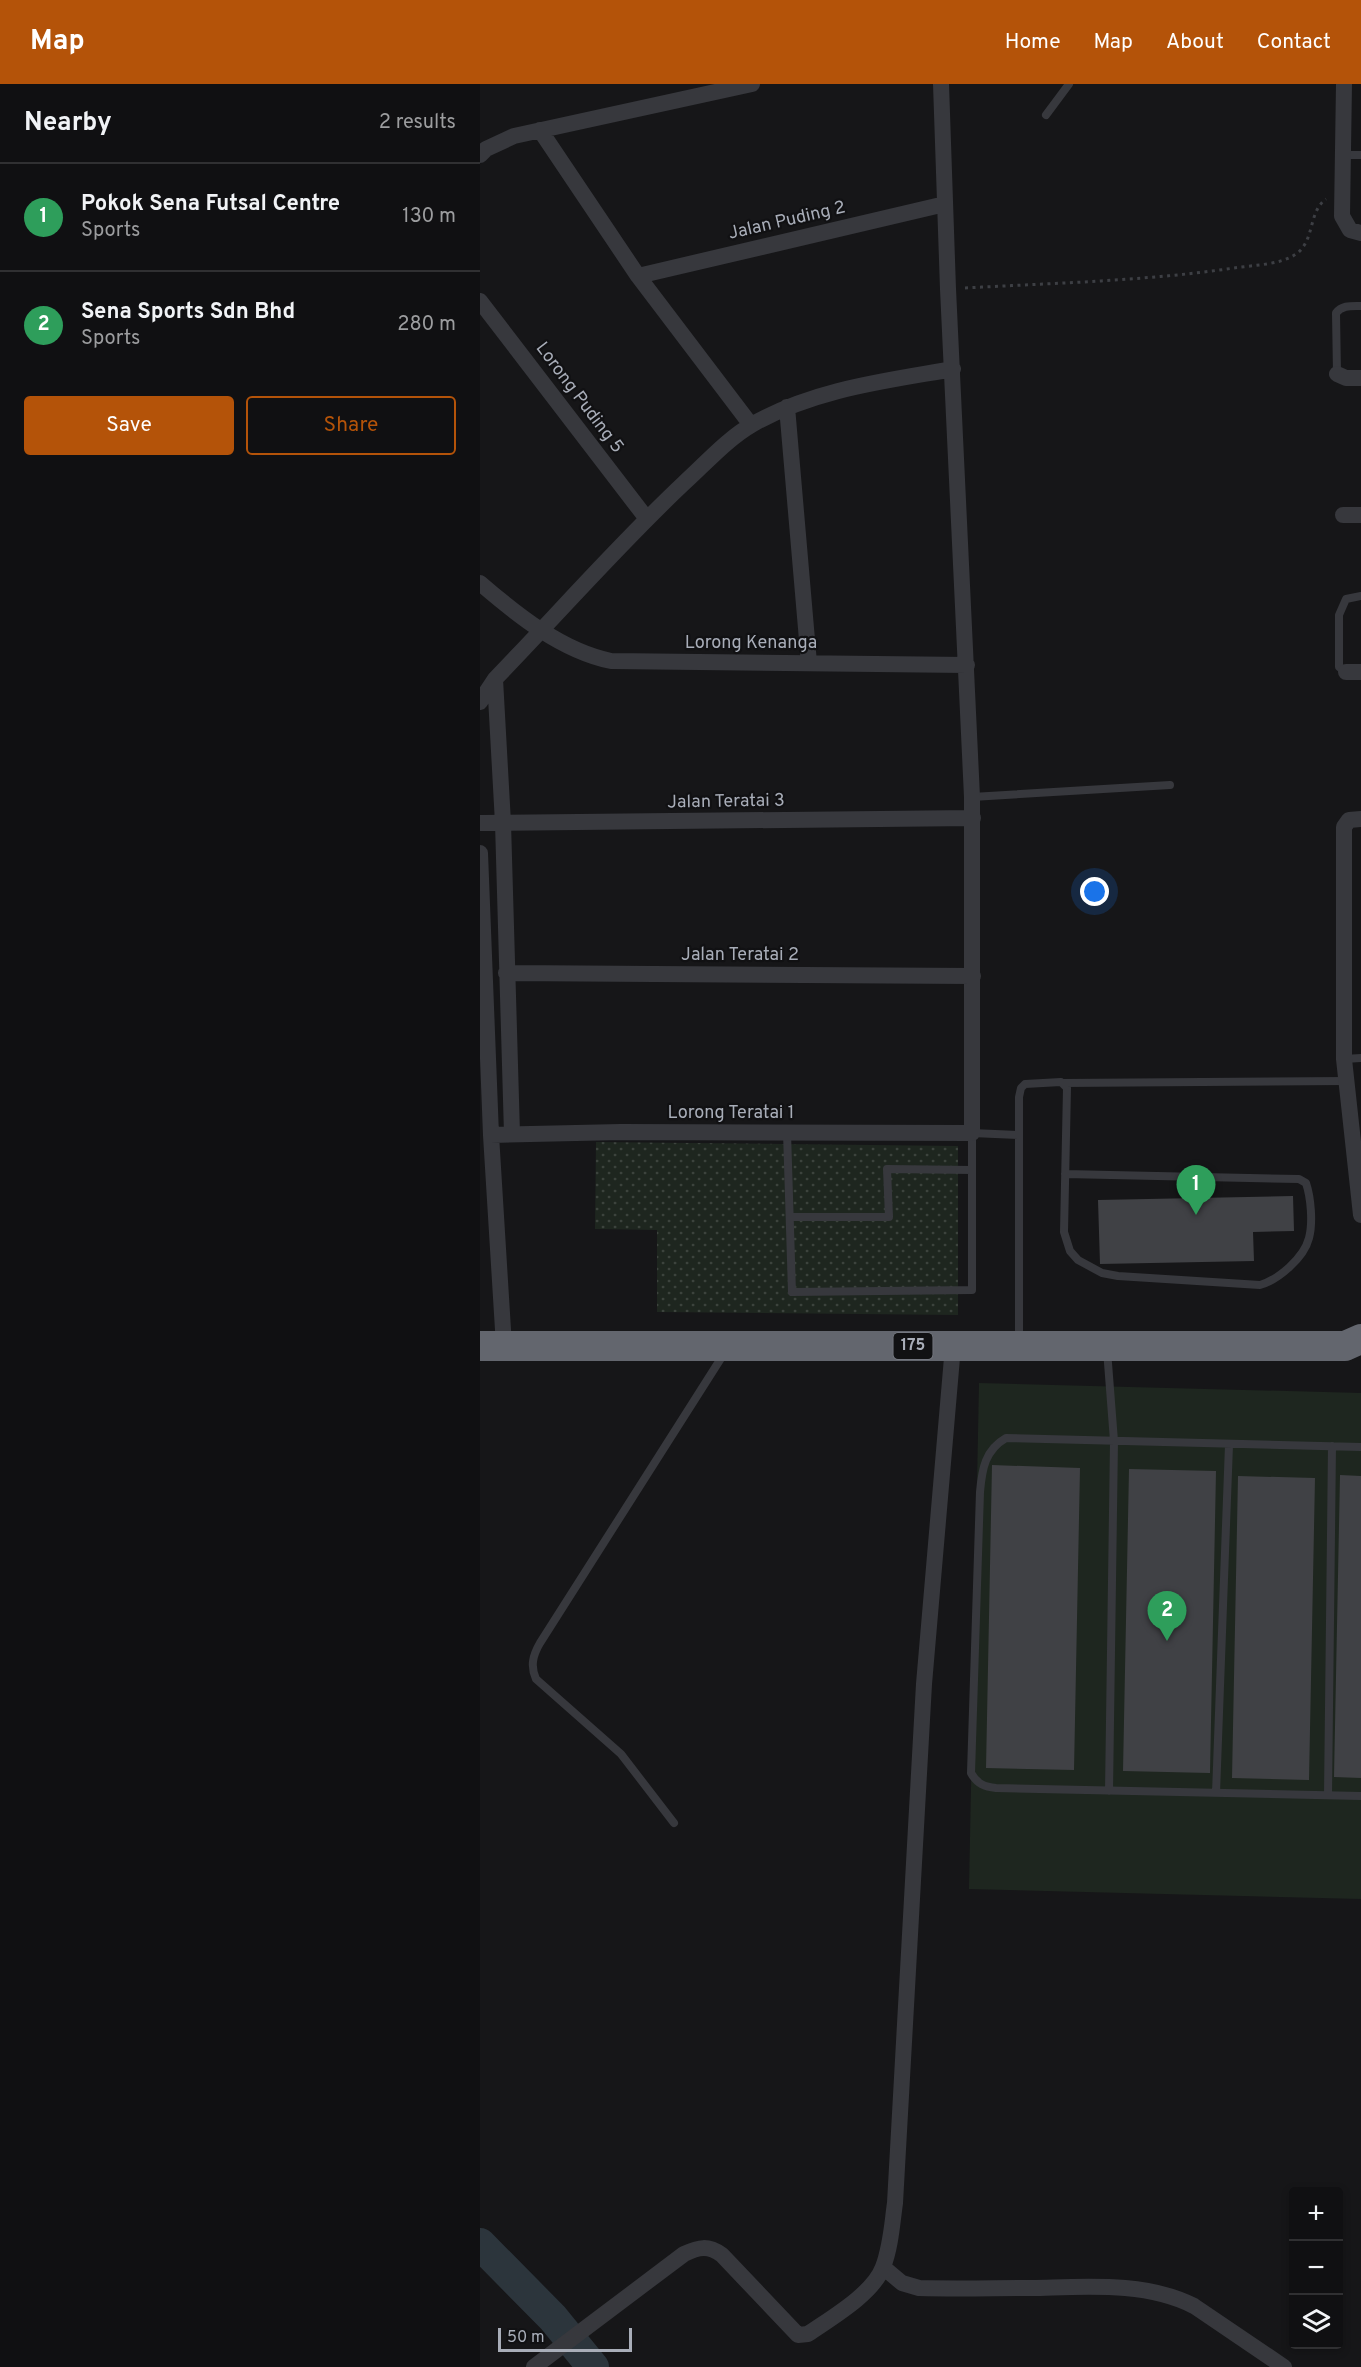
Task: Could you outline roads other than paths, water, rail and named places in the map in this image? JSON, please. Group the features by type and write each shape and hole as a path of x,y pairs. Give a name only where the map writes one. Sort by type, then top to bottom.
{"highway":[{"name":"175","path":"492,1346 1356,1346"}],"street":[{"path":"480,155 486,149 514,136 752,84"},
{"path":"941,84 948,289 973,818 972,1133"},
{"path":"1344,84 1342,216 1355,231"},
{"path":"540,130 638,276 751,425"},
{"name":"Jalan Puding 2","path":"638,276 945,204"},
{"name":"Lorong Puding 5","path":"480,301 647,519"},
{"path":"480,702 495,679 647,519 721,448 751,425 787,407 846,388 953,369"},
{"path":"1337,374 1341,377 1361,378"},
{"path":"787,407 809,663"},
{"path":"1343,515 1361,515"},
{"name":"Lorong Kenanga","path":"480,583 543,630 593,658 611,661 967,665"},
{"path":"495,679 503,823 512,1134"},
{"name":"Jalan Teratai 3","path":"480,823 973,818"},
{"path":"1354,821 1344,832 1344,1059 1355,1127 1360,1206"},
{"path":"480,853 485,1135 492,1346"},
{"name":"Jalan Teratai 2","path":"506,972 973,976"},
{"path":"1344,973 1361,973"},
{"name":"Lorong Teratai 1","path":"485,1135 621,1132 972,1133"},
{"path":"534,2367 684,2254 697,2248 707,2247 722,2255 798,2335 808,2334 857,2299 870,2287 883,2267 895,2203 924,1684 953,1346"},
{"path":"883,2267 902,2283 920,2288 1095,2286 1157,2292 1179,2298 1194,2306 1284,2367"}],"lane":[{"path":"1046,115 1069,84"},
{"path":"1343,155 1361,155"},
{"path":"1337,374 1336,313 1340,308 1346,306 1361,306"},
{"path":"1354,672 1339,667 1340,610 1346,599 1361,596"},
{"path":"972,797 1170,785"},
{"path":"1344,1059 1361,1058"},
{"path":"1019,1346 1019,1096 1022,1086 1029,1083 1054,1082 1346,1081"},
{"path":"1063,1083 1067,1093 1065,1174 1064,1232 1065,1242 1078,1260 1102,1273 1118,1276 1260,1285 1277,1278 1286,1270 1306,1244 1309,1236 1310,1192 1306,1183 1299,1179 1065,1174"},
{"path":"787,1132 792,1292 972,1290 972,1133 1019,1135"},
{"path":"790,1217 889,1217 887,1169 972,1170"},
{"path":"674,1823 621,1754 536,1679 532,1669 533,1658 540,1643 729,1346"},
{"path":"1107,1346 1114,1441 1109,1791"},
{"path":"1361,1447 1006,1438 995,1444 982,1470 980,1492 971,1773 975,1780 989,1788 1361,1796"},
{"path":"1216,1793 1229,1445"},
{"path":"1328,1795 1332,1446"}],"waterway":[{"path":"480,2244 553,2318 593,2367"}],"place":[{"name":"Pokok Sena Futsal Centre","path":"1196,1215"},
{"name":"Sena Sports Sdn Bhd","path":"1167,1641"}]}
